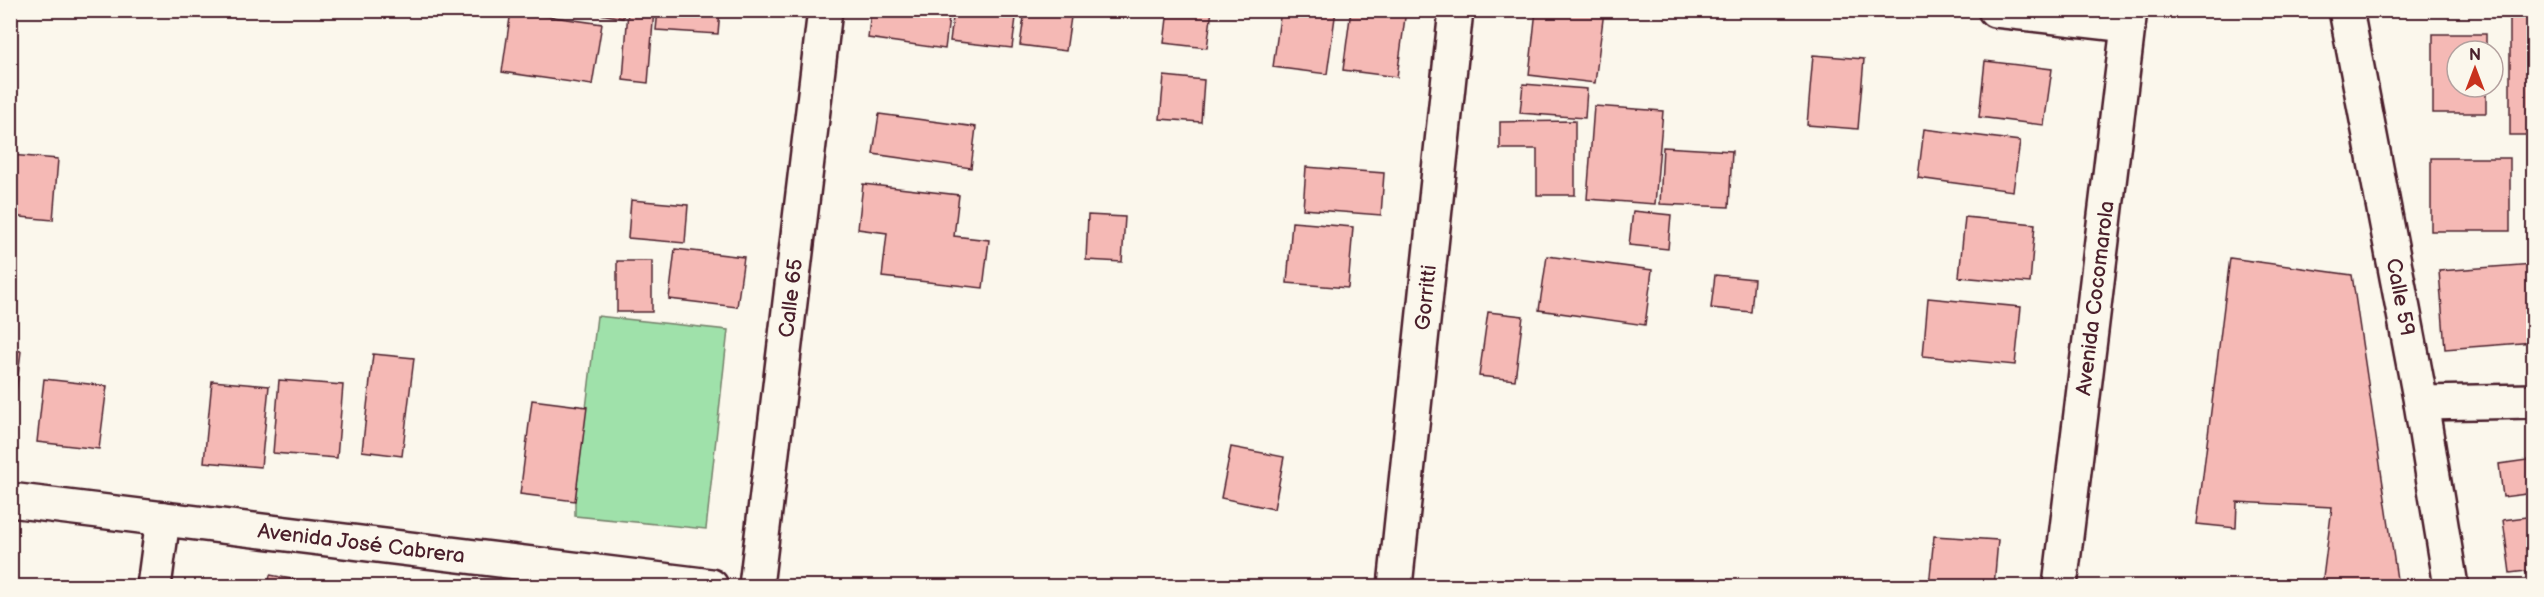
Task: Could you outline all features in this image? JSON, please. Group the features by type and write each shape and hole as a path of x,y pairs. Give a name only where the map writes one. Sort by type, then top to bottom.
{"street":[{"name":"Calle 65","path":"756,586 825,10"},
{"name":"Gorritti","path":"1395,586 1456,10"},
{"path":"1995,10 2129,18"},
{"name":"Calle 59","path":"2346,10 2421,403 2451,586"},
{"name":"Avenida Cocomarola","path":"2060,586 2129,18"},
{"path":"2421,403 2534,401"},
{"name":"Avenida José Cabrera","path":"10,500 711,586"},
{"path":"154,586 163,519"}],"green space":[{"path":"597,316 728,330 706,529 575,516"}],"building":[{"path":"578,10 624,10 623,18"},
{"path":"628,10 654,10 648,83 623,80"},
{"path":"658,10 720,10 718,34 656,30"},
{"path":"871,10 950,10 945,49 868,38"},
{"path":"954,10 1017,10 1012,48 950,41"},
{"path":"1025,10 1072,10 1066,51 1020,45"},
{"path":"1168,10 1212,10 1207,48 1164,43"},
{"path":"1281,10 1336,10 1327,74 1273,67"},
{"path":"1351,10 1406,10 1397,77 1343,70"},
{"path":"1536,10 1604,11 1595,83 1529,75"},
{"path":"511,11 602,24 592,85 502,72"},
{"path":"2510,16 2534,16 2534,135 2510,135"},
{"path":"2433,34 2486,34 2486,39 2445,39 2445,99 2486,99 2486,113 2433,113"},
{"path":"1813,55 1864,59 1858,129 1807,125"},
{"path":"1985,61 2052,69 2044,125 1979,117"},
{"path":"1164,76 1204,80 1201,122 1160,119"},
{"path":"1523,84 1587,89 1585,118 1520,113"},
{"path":"1594,106 1663,111 1655,204 1587,199"},
{"path":"879,114 976,127 971,168 873,154"},
{"path":"1575,121 1575,195 1537,195 1537,149 1500,149 1500,122"},
{"path":"1924,129 2020,141 2013,191 1918,178"},
{"path":"1663,147 1732,151 1729,207 1660,204"},
{"path":"10,155 58,159 53,220 10,216"},
{"path":"2431,158 2510,158 2510,231 2431,231"},
{"path":"1306,167 1384,173 1381,215 1303,209"},
{"path":"863,184 959,195 954,236 989,240 983,288 882,277 887,233 858,229"},
{"path":"631,200 688,205 685,243 628,238"},
{"path":"1633,211 1671,215 1668,249 1629,245"},
{"path":"1088,215 1125,217 1122,262 1086,260"},
{"path":"1965,217 2035,224 2030,283 1959,277"},
{"path":"1292,222 1353,227 1348,288 1287,283"},
{"path":"675,249 744,257 737,307 669,299"},
{"path":"1547,256 1652,270 1645,325 1539,310"},
{"path":"2230,258 2352,275 2398,586 2322,586 2332,507 2237,502 2236,528 2197,524"},
{"path":"617,261 652,261 652,312 617,312"},
{"path":"2534,264 2534,342 2445,349 2439,271"},
{"path":"1715,275 1754,279 1751,312 1711,308"},
{"path":"1928,298 2021,307 2015,365 1923,356"},
{"path":"1488,312 1523,316 1515,380 1479,376"},
{"path":"10,350 21,351 12,427 10,427"},
{"path":"373,354 414,358 402,456 362,451"},
{"path":"44,379 107,386 99,449 37,442"},
{"path":"279,380 343,385 337,458 273,453"},
{"path":"212,381 269,386 261,467 204,462"},
{"path":"532,400 587,407 575,501 520,494"},
{"path":"1231,447 1284,457 1274,509 1221,498"},
{"path":"2534,459 2534,493 2503,497 2499,464"},
{"path":"2534,516 2534,570 2510,573 2503,520"},
{"path":"1934,536 1998,540 1994,586 1929,586"},
{"path":"270,575 319,584 319,586 268,586"}]}
